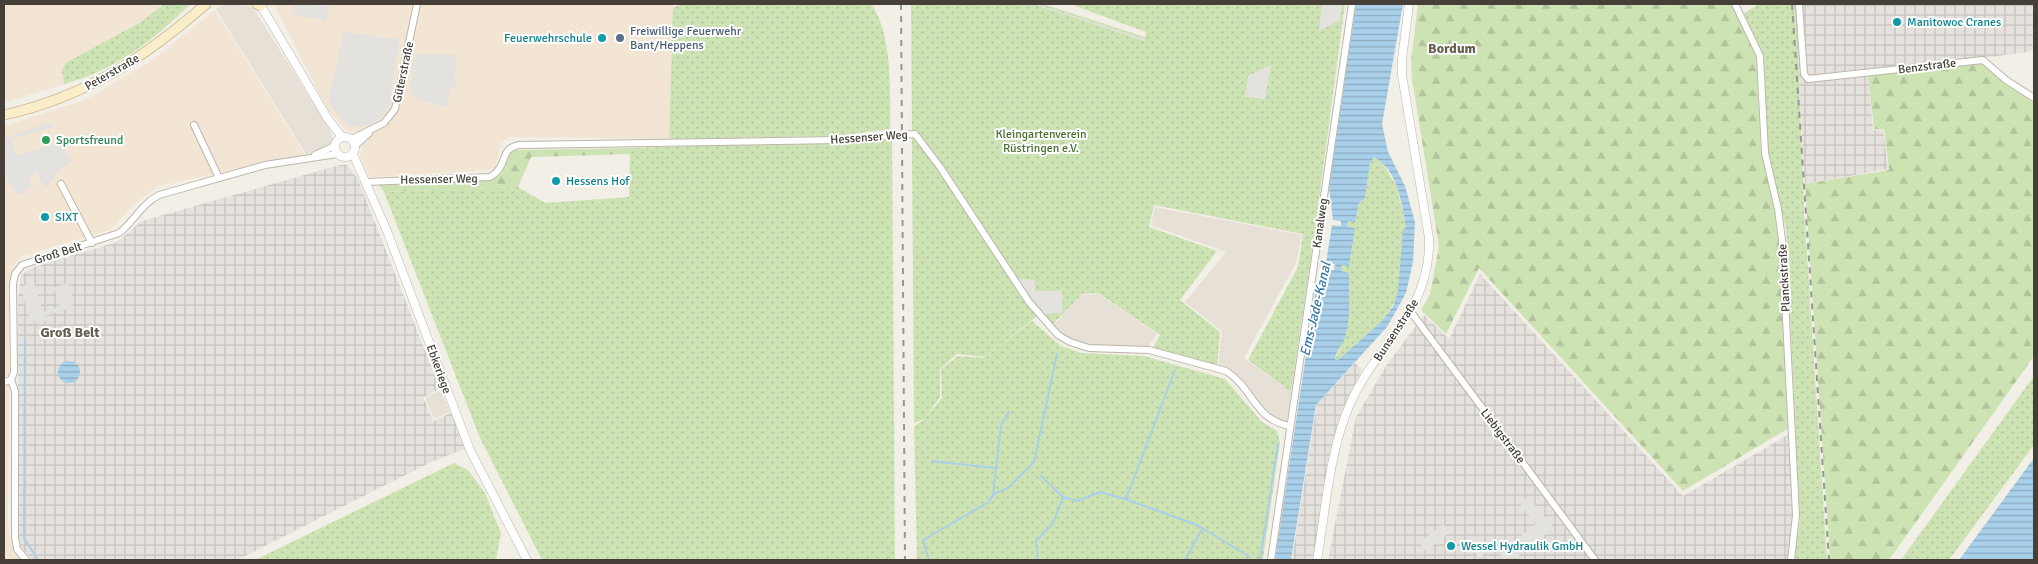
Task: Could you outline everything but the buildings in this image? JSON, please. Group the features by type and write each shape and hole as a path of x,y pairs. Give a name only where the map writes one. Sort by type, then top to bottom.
{"main road":[{"name":"Peterstraße","path":"4,115 82,90 117,72 166,38 206,4"}],"street":[{"name":"Güterstraße","path":"351,149 371,131 384,123 395,108 418,4"},
{"name":"Kanalweg","path":"1271,560 1289,426 1352,4"},
{"name":"Bunsenstraße","path":"1317,560 1336,448 1344,418 1361,382 1411,312 1426,276 1429,238 1402,75 1402,59 1410,4"},
{"name":"Planckstraße","path":"1735,4 1760,56 1765,153 1778,209 1782,240 1796,515 1791,560"},
{"name":"Benzstraße","path":"1799,4 1804,74 1808,79 1983,60 2006,80 2034,98"},
{"path":"259,5 328,120 338,144 351,149"},
{"path":"194,125 219,178"},
{"name":"Hessenser Weg","path":"366,182 490,177 499,172 504,163 506,150 510,146 519,145 839,140 915,134 921,138 1029,302 1058,335 1070,342 1089,348 1149,350 1226,371 1236,378 1267,418 1289,426"},
{"path":"338,144 351,149"},
{"name":"Groß Belt","path":"11,380 14,372 13,284 18,268 25,263 112,237 126,228 146,202 153,198 265,165 309,158 338,144"},
{"name":"Ebkeriege","path":"351,149 388,231 470,450 527,560"},
{"name":"Groß Belt","path":"61,184 92,243"},
{"name":"Liebigstraße","path":"1411,312 1595,560"},
{"path":"4,382 11,380 15,391 15,537 17,549 26,560"}],"shaded area":[{"path":"4,4 164,4 141,22 65,63 62,71 64,84 4,103"},
{"path":"225,4 252,6 330,130 333,141 327,149 306,154 216,9"},
{"path":"274,4 673,4 669,139 510,137 501,143 496,166 491,170 370,177 360,157 363,145 368,141 365,132 351,132 343,128 326,107"},
{"path":"294,4 329,6 326,21 292,14"},
{"path":"1322,4 1342,4 1340,20 1319,31"},
{"path":"1794,4 2034,4 2034,51 1868,74 1873,130 1883,129 1888,169 1805,184"},
{"path":"1036,5 1145,39 1145,41"},
{"path":"215,10 305,155 158,186 136,203 110,230 22,256 17,261 13,268 10,282 8,523 12,547 22,560 4,560 4,126 87,99 151,61"},
{"path":"344,31 390,39 400,37 389,103 385,114 375,122 361,127 349,127 342,122 328,100"},
{"path":"413,55 456,55 455,87 449,87 448,107 415,99 410,89"},
{"path":"1271,65 1265,99 1245,97 1248,76"},
{"path":"51,122 53,127 12,139 16,155 61,142 72,161 58,171 46,188 36,172 28,177 33,187 18,195 4,174 4,138"},
{"path":"340,165 347,165 358,179 440,389 423,397 433,421 451,413 467,448 429,463 237,560 33,560 21,548 18,530 18,297 21,276 31,268 117,242 142,221"},
{"path":"1155,207 1302,235 1296,263 1244,358 1291,392 1287,424 1267,417 1238,377 1218,366 1222,331 1185,302 1226,252 1151,225"},
{"path":"1480,274 1683,496 1791,433 1796,519 1787,560 1328,560 1356,417 1386,366 1424,315 1449,339"},
{"path":"1018,279 1035,280 1035,291 1062,291 1063,313 1044,314"},
{"path":"34,282 43,312 60,307 54,288 68,283 74,301 71,302 73,307 45,316 46,321 35,323 34,319 30,320 23,297 24,285"},
{"path":"1098,294 1157,334 1146,349 1088,345 1068,337 1053,326 1081,295"},
{"path":"1355,363 1362,370 1342,411 1333,447 1314,560 1292,560 1317,404"},
{"path":"441,391 450,412 434,419 425,397"},
{"path":"1528,496 1554,528 1513,560 1505,560 1499,553 1536,524 1519,503"},
{"path":"1443,524 1450,532 1426,551 1419,543"},
{"path":"1475,536 1488,551 1479,558 1467,542"}],"green space":[{"path":"164,4 190,4 163,30 132,53 82,79 64,84 62,71 65,63 141,22"},
{"path":"684,4 871,4 878,17 887,47 890,82 890,129 838,136 669,139 673,7"},
{"name":"Kleingartenverein Rüstringen e.V.","path":"911,4 1043,4 1145,37 1146,32 1070,4 1345,4 1291,392 1248,360 1298,267 1303,234 1154,205 1149,227 1217,251 1180,300 1220,332 1217,367 1152,349 1160,335 1098,293 1082,294 1053,324 1041,313 985,357 957,354 940,369 940,397 926,417 942,398 941,369 958,356 984,358 1032,321 1061,346 1081,353 1144,356 1225,379 1262,422 1277,431 1280,442 1263,560 917,560 914,426 926,419 914,423"},
{"path":"1418,4 1734,4 1740,14 1756,57 1761,153 1780,230 1789,428 1683,491 1479,268 1446,334 1421,310 1430,294 1439,246 1412,79 1411,61"},
{"path":"1759,4 1796,4 1804,209 1827,560 1793,560 1800,521 1786,229 1768,153 1762,56 1744,13"},
{"path":"1982,61 2034,100 2034,356 1889,560 1830,560 1805,184 1889,170 1884,129 1874,129 1868,76"},
{"path":"892,140 895,560 542,560 480,438 384,192 518,187 545,203 629,197 630,148"},
{"path":"630,148 630,154 531,157 518,187 384,192 378,184 492,180 502,173 509,153 514,150"},
{"path":"1374,156 1382,162 1397,187 1406,227 1397,299 1382,321 1338,360 1335,359 1344,339 1349,273 1341,271 1342,265 1349,266 1354,228 1347,227 1348,221 1355,222 1359,203 1365,198 1370,163"},
{"path":"2034,376 2034,445 1949,560 1901,560"},
{"path":"454,463 468,470 485,493 501,533 496,560 255,560"}],"water":[{"name":"Ems-Jade-Kanal","path":"1356,4 1403,4 1382,124 1388,152 1405,186 1415,222 1413,262 1406,293 1387,327 1316,405 1291,560 1275,560 1315,295 1327,270 1334,270 1335,264 1326,263 1332,225 1341,226 1341,221 1333,220 1329,187","holes":["1374,157 1382,163 1393,178 1397,188 1406,227 1403,230 1398,290 1394,305 1382,321 1338,360 1335,359 1345,337 1349,313 1349,273 1341,271 1342,265 1349,266 1355,228 1347,227 1348,221 1355,222 1359,203 1365,198 1370,163"]},
{"path":"69,361 77,364 80,372 77,380 69,383 61,380 58,372 61,364"},
{"path":"2034,458 2034,560 1959,560"}],"waterway":[{"path":"25,339 24,538 38,560"},
{"path":"994,494 1008,488 1034,462 1057,354"},
{"path":"1126,499 1175,370"},
{"path":"929,560 923,540 989,502 993,495 1001,425 1009,412"},
{"path":"1260,560 1278,444"},
{"path":"932,461 995,468"},
{"path":"1041,476 1063,497 1077,501 1100,492 1125,499 1197,525 1250,557"},
{"path":"1038,560 1036,541 1053,523 1063,497"},
{"path":"1185,560 1202,529"}],"railway":[{"path":"901,4 905,560"},
{"path":"1792,4 1829,560"}],"place":[{"name":"Manitowoc Cranes","path":"1897,22"},
{"name":"Feuerwehrschule","path":"602,38"},
{"name":"Freiwillige Feuerwehr Bant/Heppens","path":"620,38"},
{"name":"Sportsfreund","path":"46,140"},
{"name":"Hessens Hof","path":"556,181"},
{"name":"SIXT","path":"45,217"},
{"name":"Wessel Hydraulik GmbH","path":"1451,546"}],"district":[{"name":"Bordum","path":"1452,48"},
{"name":"Groß Belt","path":"70,332"}]}
